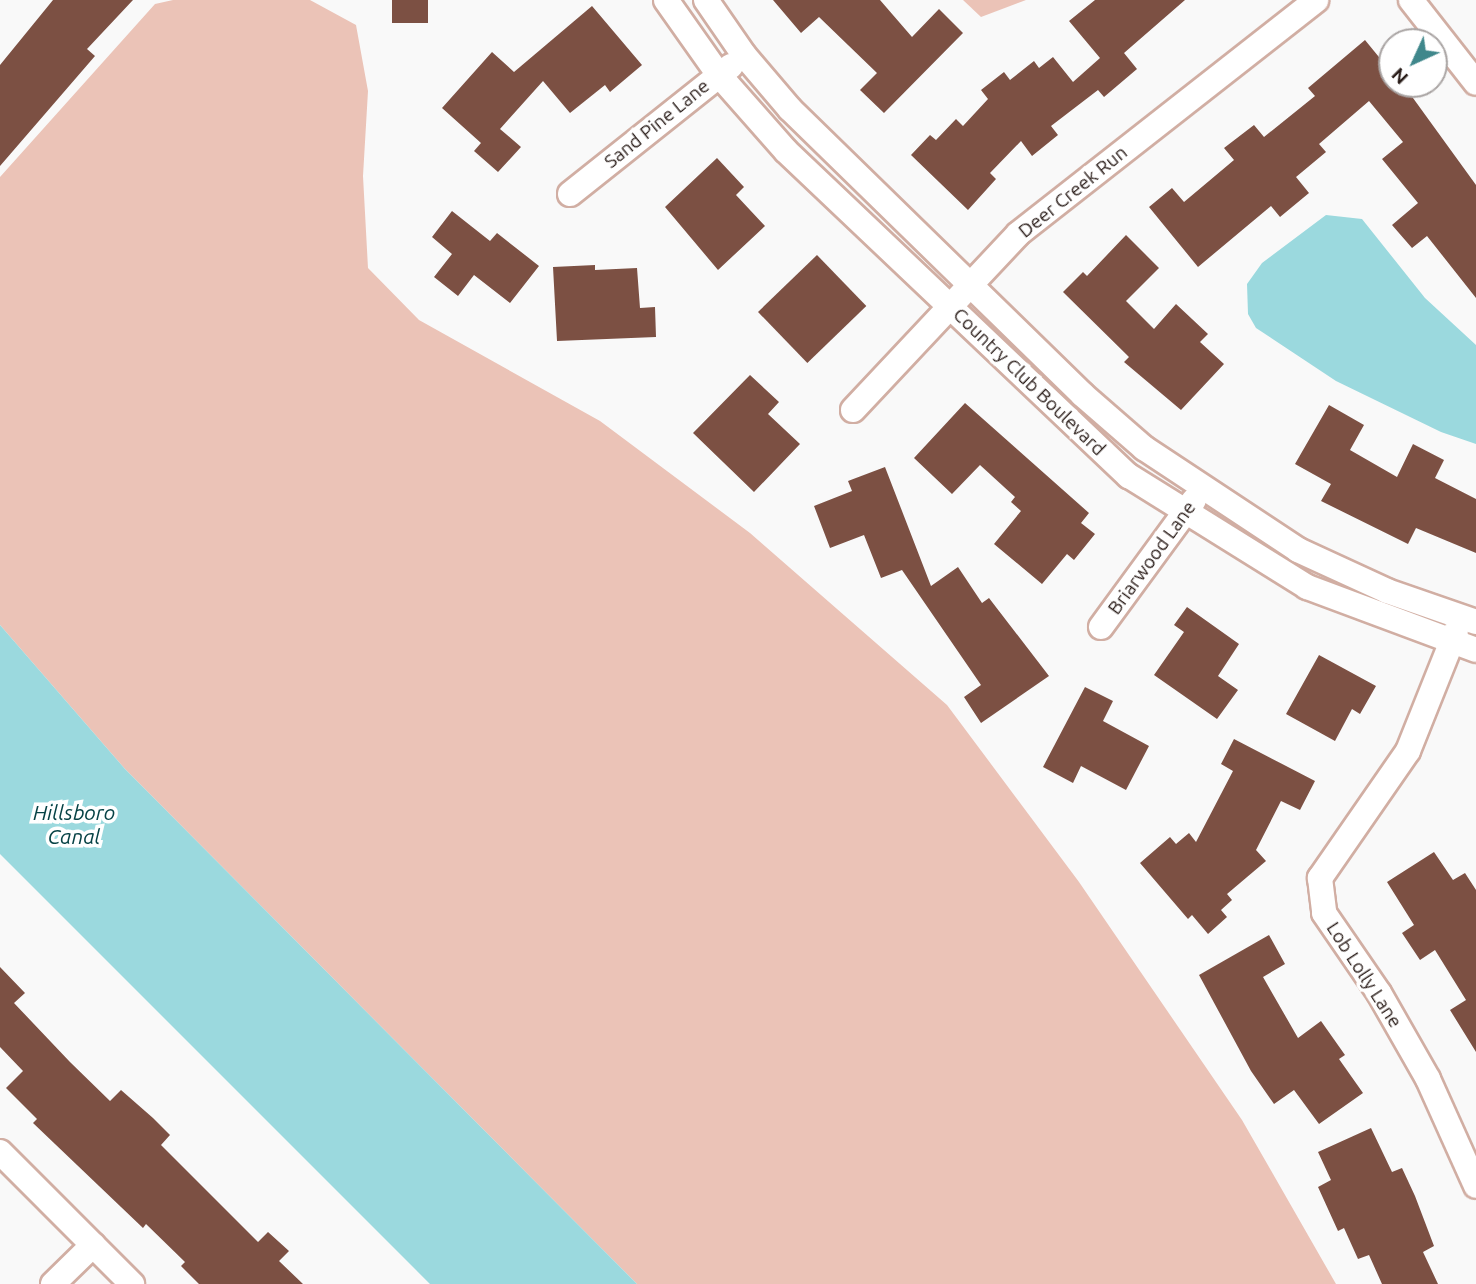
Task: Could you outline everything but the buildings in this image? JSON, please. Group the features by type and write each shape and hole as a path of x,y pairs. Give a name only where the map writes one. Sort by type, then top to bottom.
{"street":[{"name":"Country Club Boulevard","path":"666,0 719,75 786,151 1109,458 1184,513 1307,587 1451,644 1476,650"},
{"name":"Country Club Boulevard","path":"706,0 744,55 790,109 1083,395 1202,490 1298,550 1469,621"},
{"name":"Deer Creek Run","path":"853,410 953,309 1018,234 1316,0"},
{"path":"1411,0 1476,83"},
{"name":"Sand Pine Lane","path":"570,194 744,55"},
{"name":"Briarwood Lane","path":"1101,627 1202,490"},
{"name":"Lob Lolly Lane","path":"1469,621 1451,644 1408,751 1320,878 1324,913 1379,993 1428,1079 1476,1186"},
{"path":"0,1152 132,1284"},
{"path":"53,1284 93,1245"}],"shaded area":[{"path":"173,0 310,0 356,25 368,91 363,176 368,268 419,320 600,421 750,533 947,705 1079,882 1242,1120 1336,1284 637,1284 125,769 0,625 0,177 155,4"},
{"path":"963,0 1026,0 981,17"}],"water":[{"path":"1326,215 1362,219 1425,298 1476,345 1476,444 1441,432 1336,381 1256,328 1248,314 1247,284 1262,263"},
{"name":"Hillsboro Canal","path":"0,625 125,769 637,1284 430,1284 0,854"}]}
